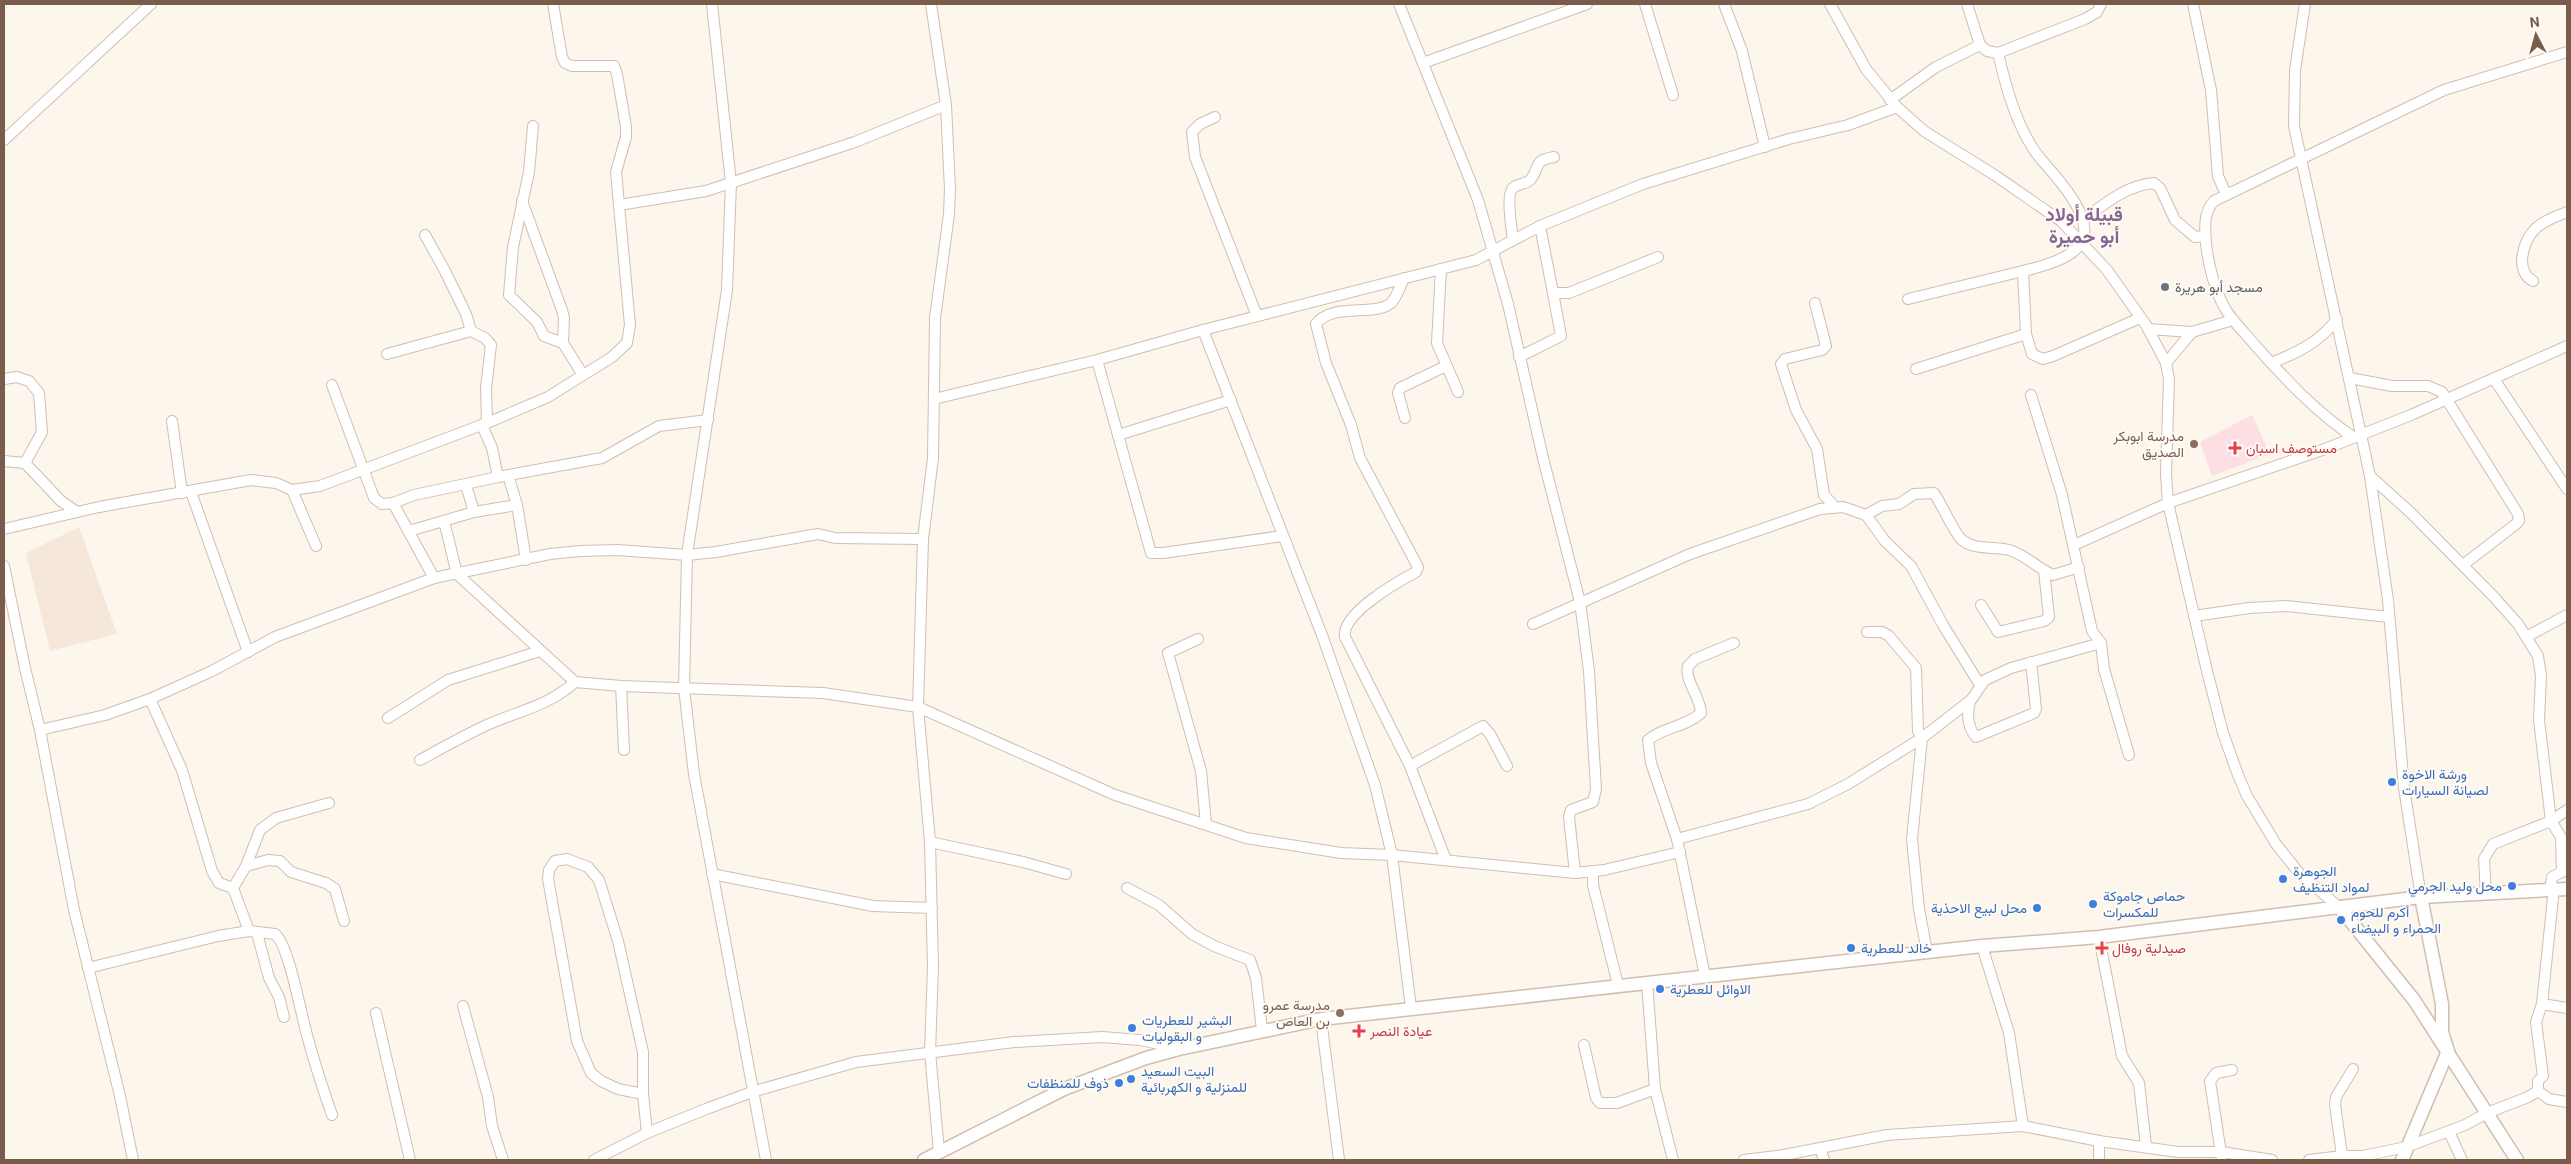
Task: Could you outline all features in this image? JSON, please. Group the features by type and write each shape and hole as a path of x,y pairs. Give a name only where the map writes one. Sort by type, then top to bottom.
{"street":[{"path":"4,140 152,4"},
{"path":"4,529 77,512 251,480 276,482 292,490 320,486 484,424 548,396 625,347 629,338 630,325 616,172 626,137 626,127 617,74 614,66 572,66 565,63 562,57 553,4"},
{"path":"712,4 731,183 727,290 687,555 684,688 694,774 766,1160"},
{"path":"931,4 946,105 949,214 935,318 933,458 923,539 918,707 930,842 933,967 930,1052 933,1157 1064,1089 1179,1048 1321,1018 1982,946 2099,936 2421,897 2554,888 2567,889"},
{"path":"1399,4 1478,200 1494,252 1580,602 1589,671 1596,789 1593,802 1571,810 1569,817 1575,873"},
{"path":"1423,63 1587,4"},
{"path":"1645,4 1673,95"},
{"path":"1724,4 1742,51 1764,147"},
{"path":"1830,4 1866,69 1894,104 1924,131 2051,213 2083,242 2108,270 2148,329 2166,363 2170,395 2166,457 2168,502 2223,733 2247,796 2276,844 2300,874 2340,908 2414,1000 2517,1160"},
{"path":"1967,4 1980,45 1987,51 1998,54 2085,19 2097,12 2101,4"},
{"path":"2193,4 2211,90 2218,176 2225,192 2230,193"},
{"path":"2304,4 2298,46 2294,108 2301,160 2350,378 2357,435 2370,476 2389,617 2404,788 2421,897 2442,1004 2442,1032 2448,1051 2402,1160"},
{"path":"934,399 1097,360 1203,330 1476,260 1540,226 1643,184 1812,132 1848,125 1894,104 1936,67 1980,45"},
{"path":"2357,435 2310,404 2233,320 2222,302 2213,278 2206,236 2206,217 2209,206 2230,193 2444,90 2567,52"},
{"path":"1908,299 2023,271 2066,257 2083,242 2086,229 2083,220 2063,184 2035,151 2025,134 2012,102 1998,54"},
{"path":"619,205 706,191 855,142 946,105"},
{"path":"1215,117 1200,124 1192,132 1195,158 1257,316"},
{"path":"534,126 529,172 521,200 512,247 509,295 537,322 544,336 563,343"},
{"path":"1514,240 1509,203 1511,190 1514,186 1527,183 1536,165 1542,159 1554,157"},
{"path":"2083,220 2110,199 2136,186 2154,183 2160,188 2174,220 2195,237 2206,236"},
{"path":"521,200 562,310 564,318 563,343 583,375"},
{"path":"2533,281 2526,277 2522,271 2526,242 2541,224 2567,212"},
{"path":"1519,357 1561,336 1540,226"},
{"path":"425,235 466,314 471,331"},
{"path":"1553,293 1569,293 1658,257"},
{"path":"1441,268 1437,343 1458,392"},
{"path":"2023,271 2026,334 2032,354 2043,359 2140,318"},
{"path":"1404,278 1391,302 1384,307 1342,311 1327,316 1316,324 1326,363 1351,425 1360,458 1418,567 1416,572 1390,586 1366,605 1347,624 1344,634 1410,766 1446,860"},
{"path":"1815,303 1826,343 1825,348 1785,359 1781,364 1796,410 1817,449 1824,496 1835,507"},
{"path":"2271,363 2302,350 2316,341 2327,332 2337,319"},
{"path":"2148,329 2192,332 2233,320"},
{"path":"1203,330 1322,635 1372,776 1392,856 1411,1008"},
{"path":"387,354 471,331 485,338 491,345 484,424 503,476 517,505 526,560"},
{"path":"2166,363 2192,332"},
{"path":"1916,369 2026,334"},
{"path":"2074,545 2168,502 2325,449 2447,400 2567,346"},
{"path":"1097,360 1151,552 1163,553 1282,536"},
{"path":"1405,418 1398,393 1400,388 1446,366"},
{"path":"4,379 17,378 29,381 39,393 42,432 25,463"},
{"path":"2350,378 2392,386 2428,386 2442,392 2519,518 2513,526 2463,565"},
{"path":"2494,380 2567,489"},
{"path":"332,385 362,471 376,501 382,504 392,503 414,495 503,476 602,458 659,426 708,420"},
{"path":"2031,395 2062,495 2092,631 2101,644 2104,669 2129,755"},
{"path":"1118,435 1231,400"},
{"path":"172,422 187,492 248,652"},
{"path":"4,461 25,463 61,501 77,512"},
{"path":"2370,476 2411,513 2494,596 2526,637 2538,656 2541,668 2539,720 2551,821 2561,837 2562,872 2552,877 2551,884 2554,888 2542,1004 2536,1022 2543,1076 2538,1081 2538,1091"},
{"path":"466,485 474,512"},
{"path":"292,490 316,546"},
{"path":"1866,515 1882,506 1899,504 1914,494 1934,493 1946,510 1959,537 1964,542 1975,546 2012,551 2025,556 2044,571 2058,574 2079,567"},
{"path":"392,503 434,578"},
{"path":"409,531 474,512 517,505"},
{"path":"1533,624 1690,554 1820,509 1835,507 1852,509 1866,515 1885,541 1911,566 1943,625 1980,685"},
{"path":"444,521 457,574 575,682 620,686 823,693 918,707 1115,795 1246,838 1305,849 1341,854 1446,860 1487,866 1575,873 1592,872 1680,852"},
{"path":"40,730 105,715 150,699 275,637 434,578 550,554 580,551 618,550 687,555 716,552 818,534 835,538 923,539"},
{"path":"4,566 40,730 74,910 134,1160"},
{"path":"1981,605 1998,632 2044,622 2049,617 2044,571"},
{"path":"2194,616 2248,608 2286,606 2389,617"},
{"path":"2526,637 2566,617"},
{"path":"1867,632 1882,632 1890,636 1916,668 1918,731 1922,738 1912,839 1919,909 1927,952"},
{"path":"1198,639 1168,653 1201,771 1206,824"},
{"path":"1705,976 1677,839 1651,763 1648,740 1654,735 1686,724 1701,713 1701,706 1688,674 1688,666 1694,659 1734,644"},
{"path":"2031,662 2036,709 2034,713 1976,737 1972,732 1967,714 1971,700 1980,685 1998,674 2031,662 2101,644"},
{"path":"388,718 448,680 540,651"},
{"path":"420,760 489,724 548,701 563,693 575,682"},
{"path":"620,686 624,750"},
{"path":"150,699 182,770 212,871 219,883 233,888 253,932 269,978 279,997 284,1018"},
{"path":"1677,839 1808,804 1848,784 1922,738 1971,700"},
{"path":"1410,766 1483,726 1490,734 1507,766"},
{"path":"233,888 246,866 260,830 276,818 329,803"},
{"path":"2486,893 2484,859 2488,849 2502,838 2551,821 2567,810"},
{"path":"930,842 1022,862 1066,874"},
{"path":"642,1094 618,1089 600,1082 591,1073 577,1041 548,879 549,870 555,861 567,859 588,867 599,880 618,941 643,1052 642,1094 647,1133"},
{"path":"246,866 268,860 280,861 291,872 326,883 335,889 344,921"},
{"path":"1592,872 1593,885 1618,986"},
{"path":"712,874 873,906 932,908"},
{"path":"1128,888 1159,905 1192,934 1214,946 1250,960 1256,978 1262,1030"},
{"path":"88,968 218,936 253,932 275,934 280,940 332,1115"},
{"path":"2099,936 2122,1056 2139,1083 2146,1146"},
{"path":"1982,946 2009,1033 2023,1126"},
{"path":"1647,982 1655,1090 1673,1160"},
{"path":"2542,1004 2567,1008"},
{"path":"463,1006 488,1097 492,1126 503,1160"},
{"path":"376,1013 410,1160"},
{"path":"1321,1018 1339,1160"},
{"path":"594,1160 647,1133 752,1092 856,1062 1014,1042 1113,1036 1179,1048"},
{"path":"1584,1044 1596,1098 1600,1104 1617,1103 1655,1090"},
{"path":"2342,1156 2335,1104 2336,1097 2353,1069"},
{"path":"2222,1156 2210,1081 2216,1072 2232,1070"},
{"path":"2538,1091 2548,1098 2567,1102"},
{"path":"2309,1160 2342,1156 2363,1156 2406,1147 2449,1132 2487,1113 2528,1098 2538,1091"},
{"path":"1744,1160 1887,1135 2023,1126 2099,1141 2146,1146 2178,1156 2222,1156 2272,1160"},
{"path":"2449,1132 2462,1160"},
{"path":"2099,1141 2099,1160"},
{"path":"1820,1148 1824,1160"}],"shaded area":[{"name":"مستوصف اسبان","path":"2252,415 2270,454 2212,476 2200,442"},
{"path":"79,527 117,634 50,651 26,553"}],"place":[{"name":"مسجد أبو هريرة","path":"2165,287"},
{"name":"مدرسة ابوبكر الصديق","path":"2194,444"},
{"name":"مستوصف اسبان","path":"2235,448"},
{"name":"ورشة الاخوة لصيانة السيارات","path":"2392,782"},
{"name":"الجوهرة لمواد التنظيف","path":"2283,879"},
{"name":"محل وليد الجرمي","path":"2512,886"},
{"name":"حماص جاموكة للمكسرات","path":"2093,904"},
{"name":"محل لبيع الاحذية","path":"2037,908"},
{"name":"أكرم للحوم الحمراء و البيضاء","path":"2341,920"},
{"name":"خالد للعطرية","path":"1851,948"},
{"name":"صيدلية روفال","path":"2102,948"},
{"name":"الاوائل للعطرية","path":"1660,989"},
{"name":"مدرسة عمرو بن العاص","path":"1340,1013"},
{"name":"البشير للعطريات و البقوليات","path":"1132,1028"},
{"name":"عيادة النصر","path":"1359,1031"},
{"name":"البيت السعيد للمنزلية و الكهربائية","path":"1131,1079"},
{"name":"ذوف للمنظفات","path":"1119,1083"}],"district":[{"name":"قبيلة أولاد أبو حميرة","path":"2084,225"}]}
